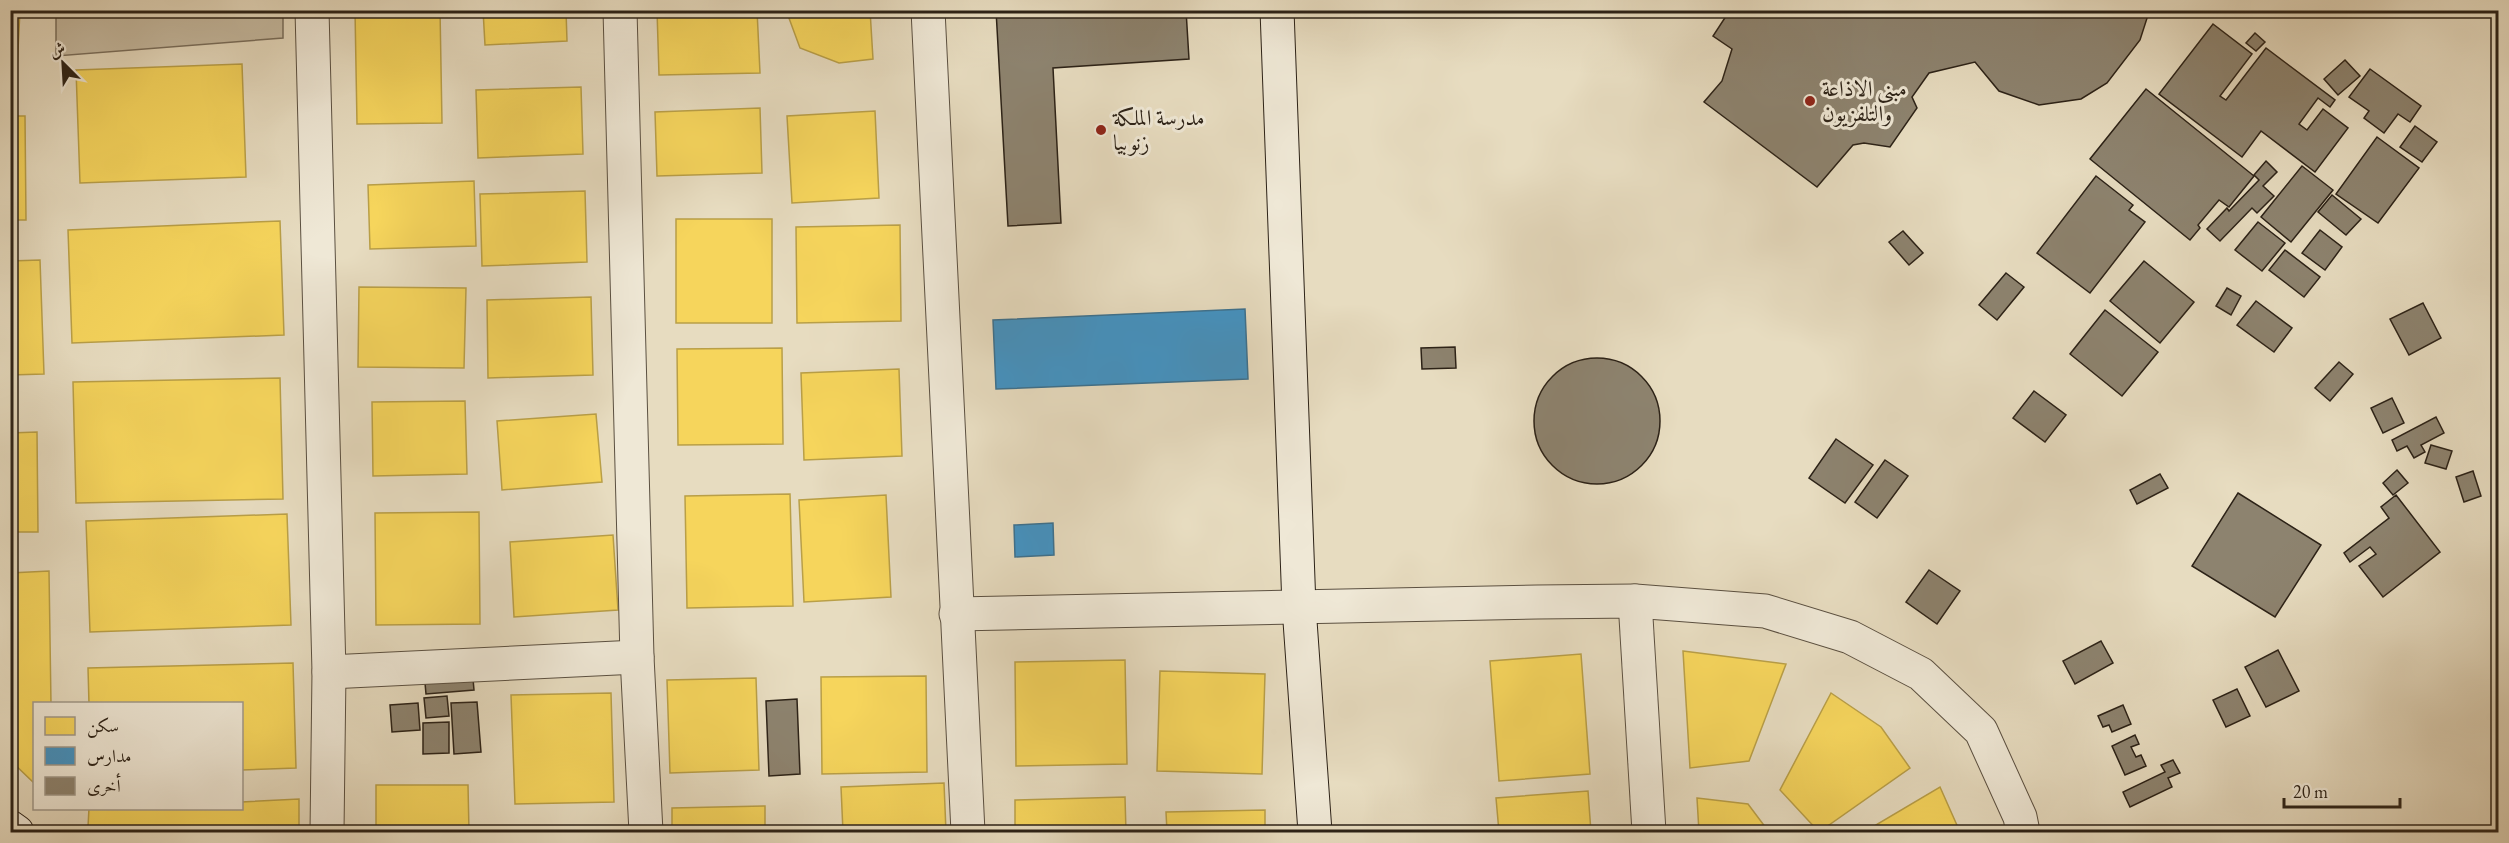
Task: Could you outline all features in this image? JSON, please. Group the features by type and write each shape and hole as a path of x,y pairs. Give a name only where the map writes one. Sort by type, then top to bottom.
{"street":[{"path":"312,10 329,672 327,832"},
{"path":"620,10 637,657 646,832"},
{"path":"928,10 968,832"},
{"path":"1277,10 1299,607 1315,832"},
{"path":"956,614 1635,601 1765,611 1850,637 1921,674 1981,731 2020,817 2023,832"},
{"path":"1635,601 1649,832"},
{"path":"329,672 637,657"},
{"path":"10,827 17,832"}],"shaded area":[{"path":"56,11 283,11 283,38 56,56"}],"building: سكن":[{"path":"10,10 20,10 17,70 10,69"},
{"path":"355,10 440,10 442,123 357,124"},
{"path":"483,10 566,10 567,41 485,45"},
{"path":"657,10 757,10 760,73 659,75"},
{"path":"786,10 870,10 873,59 839,63 800,48"},
{"path":"242,64 246,177 80,183 76,70"},
{"path":"581,87 583,154 478,158 476,90"},
{"path":"760,108 762,173 657,176 655,112"},
{"path":"875,111 879,198 792,203 787,116"},
{"path":"10,116 25,116 26,220 10,220"},
{"path":"474,181 476,246 370,249 368,185"},
{"path":"585,191 587,262 482,266 480,194"},
{"path":"676,219 772,219 772,323 676,323"},
{"path":"280,221 284,335 72,343 68,230"},
{"path":"900,225 901,321 797,323 796,227"},
{"path":"40,260 44,374 10,375 10,261"},
{"path":"359,287 466,288 464,368 358,367"},
{"path":"591,297 593,375 488,378 487,300"},
{"path":"782,348 783,444 678,445 677,349"},
{"path":"899,369 902,456 804,460 801,373"},
{"path":"280,378 283,499 76,503 73,382"},
{"path":"465,401 467,474 373,476 372,402"},
{"path":"596,414 602,482 502,490 497,421"},
{"path":"37,432 38,532 10,532 10,433"},
{"path":"790,494 793,606 687,608 685,496"},
{"path":"886,495 891,597 804,602 799,500"},
{"path":"479,512 480,624 376,625 375,513"},
{"path":"287,514 291,625 90,632 86,521"},
{"path":"613,535 618,610 514,617 510,542"},
{"path":"49,571 51,702 33,702 33,782 10,760 10,573"},
{"path":"1683,651 1786,664 1749,761 1690,768"},
{"path":"1581,654 1590,774 1499,781 1490,661"},
{"path":"1125,660 1127,764 1016,766 1015,662"},
{"path":"293,663 296,768 243,770 243,702 89,702 88,668"},
{"path":"1160,671 1265,674 1262,774 1157,771"},
{"path":"926,676 927,772 822,774 821,677"},
{"path":"756,678 759,770 670,773 667,680"},
{"path":"611,693 614,802 515,804 511,695"},
{"path":"1831,693 1881,727 1910,768 1819,832 1780,790"},
{"path":"944,783 946,832 843,832 841,787"},
{"path":"376,785 468,785 469,832 376,832"},
{"path":"1940,787 1960,832 1864,832"},
{"path":"1588,791 1591,832 1499,832 1496,798"},
{"path":"1125,797 1126,832 1015,832 1015,800"},
{"path":"1697,798 1748,804 1769,832 1699,832"},
{"path":"299,799 299,832 94,832 88,827 89,810 243,810 243,802"},
{"path":"765,806 765,832 672,832 672,808"},
{"path":"1265,810 1265,832 1167,832 1166,812"}],"building: مدارس":[{"path":"1245,309 1248,379 996,389 993,320"},
{"path":"1053,523 1054,555 1015,557 1014,525"}],"building: أخرى":[{"path":"996,10 1186,10 1189,59 1053,68 1061,223 1008,226"},
{"name":"مبنى الاذاعة والتلفزيون","path":"1730,10 2149,10 2149,12 2140,40 2107,83 2081,99 2039,105 1999,91 1975,62 1929,73 1912,97 1917,108 1890,147 1864,143 1853,145 1817,187 1704,102 1722,81 1732,49 1713,36"},
{"path":"2213,24 2252,54 2220,96 2226,100 2266,48 2335,100 2330,107 2318,98 2299,124 2307,130 2323,109 2348,128 2315,172 2261,131 2242,157 2159,94"},
{"path":"2255,33 2265,42 2256,51 2246,43"},
{"path":"2345,60 2360,76 2338,95 2324,79"},
{"path":"2370,69 2421,106 2410,122 2398,114 2384,133 2364,118 2369,111 2349,97"},
{"path":"2146,89 2254,176 2229,207 2219,200 2198,225 2200,228 2190,240 2090,159"},
{"path":"2415,126 2437,142 2422,162 2400,147"},
{"path":"2377,137 2419,168 2378,223 2336,194"},
{"path":"2266,161 2277,172 2263,186 2274,196 2257,213 2252,208 2220,241 2207,229 2227,208 2229,211 2259,180 2254,175"},
{"path":"2302,166 2333,190 2291,242 2261,217"},
{"path":"2096,176 2133,205 2129,210 2145,222 2090,293 2037,253"},
{"path":"2332,195 2361,219 2346,235 2318,212"},
{"path":"2258,222 2285,243 2262,271 2235,250"},
{"path":"2320,230 2342,247 2325,270 2302,253"},
{"path":"1903,231 1923,253 1909,265 1889,242"},
{"path":"2285,250 2320,277 2304,297 2269,270"},
{"path":"2144,261 2194,302 2160,343 2110,301"},
{"path":"2006,273 2024,287 1997,320 1979,305"},
{"path":"2227,288 2241,296 2231,315 2216,306"},
{"path":"2256,301 2292,328 2274,352 2237,325"},
{"path":"2423,303 2441,338 2409,355 2390,319"},
{"path":"2105,310 2158,352 2122,396 2070,354"},
{"path":"1455,347 1456,368 1422,369 1421,348"},
{"path":"1597,358 1621,363 1642,376 1655,397 1660,421 1655,445 1642,466 1621,479 1597,484 1573,479 1552,466 1539,445 1534,421 1539,397 1552,376 1573,363"},
{"path":"2339,362 2353,374 2330,401 2315,388"},
{"path":"2034,391 2066,415 2045,442 2013,418"},
{"path":"2392,398 2404,423 2383,433 2371,408"},
{"path":"2436,417 2444,433 2421,445 2425,452 2414,458 2407,446 2397,451 2392,440"},
{"path":"1836,439 1873,465 1845,503 1809,478"},
{"path":"2431,445 2452,451 2446,469 2425,463"},
{"path":"1885,460 1908,476 1877,518 1855,502"},
{"path":"2397,470 2408,483 2393,495 2383,483"},
{"path":"2473,471 2481,496 2464,502 2456,477"},
{"path":"2160,474 2168,488 2137,504 2130,490"},
{"path":"2238,493 2321,545 2275,617 2192,566"},
{"path":"2396,495 2440,552 2383,597 2359,566 2376,554 2370,547 2350,562 2344,553 2389,518 2381,507"},
{"path":"1929,570 1960,591 1937,624 1906,602"},
{"path":"2101,641 2113,663 2075,684 2063,661"},
{"path":"2278,650 2299,691 2266,707 2245,667"},
{"path":"472,668 474,690 426,694 424,672"},
{"path":"2237,689 2250,716 2226,727 2213,700"},
{"path":"447,696 449,716 426,718 424,698"},
{"path":"797,699 800,774 769,776 766,701"},
{"path":"477,702 481,752 454,754 451,703"},
{"path":"418,703 420,730 392,732 390,705"},
{"path":"2123,705 2131,724 2112,732 2109,725 2103,727 2098,716"},
{"path":"449,722 449,753 423,754 423,723"},
{"path":"2135,735 2139,744 2131,747 2136,757 2141,755 2146,766 2125,775 2112,746"},
{"path":"2173,760 2180,773 2168,778 2172,787 2130,807 2123,792 2165,772 2161,765"}],"place":[{"name":"مبنى الاذاعة والتلفزيون","path":"1810,101"},
{"name":"مدرسة الملكة زنوبيا","path":"1101,130"}]}
